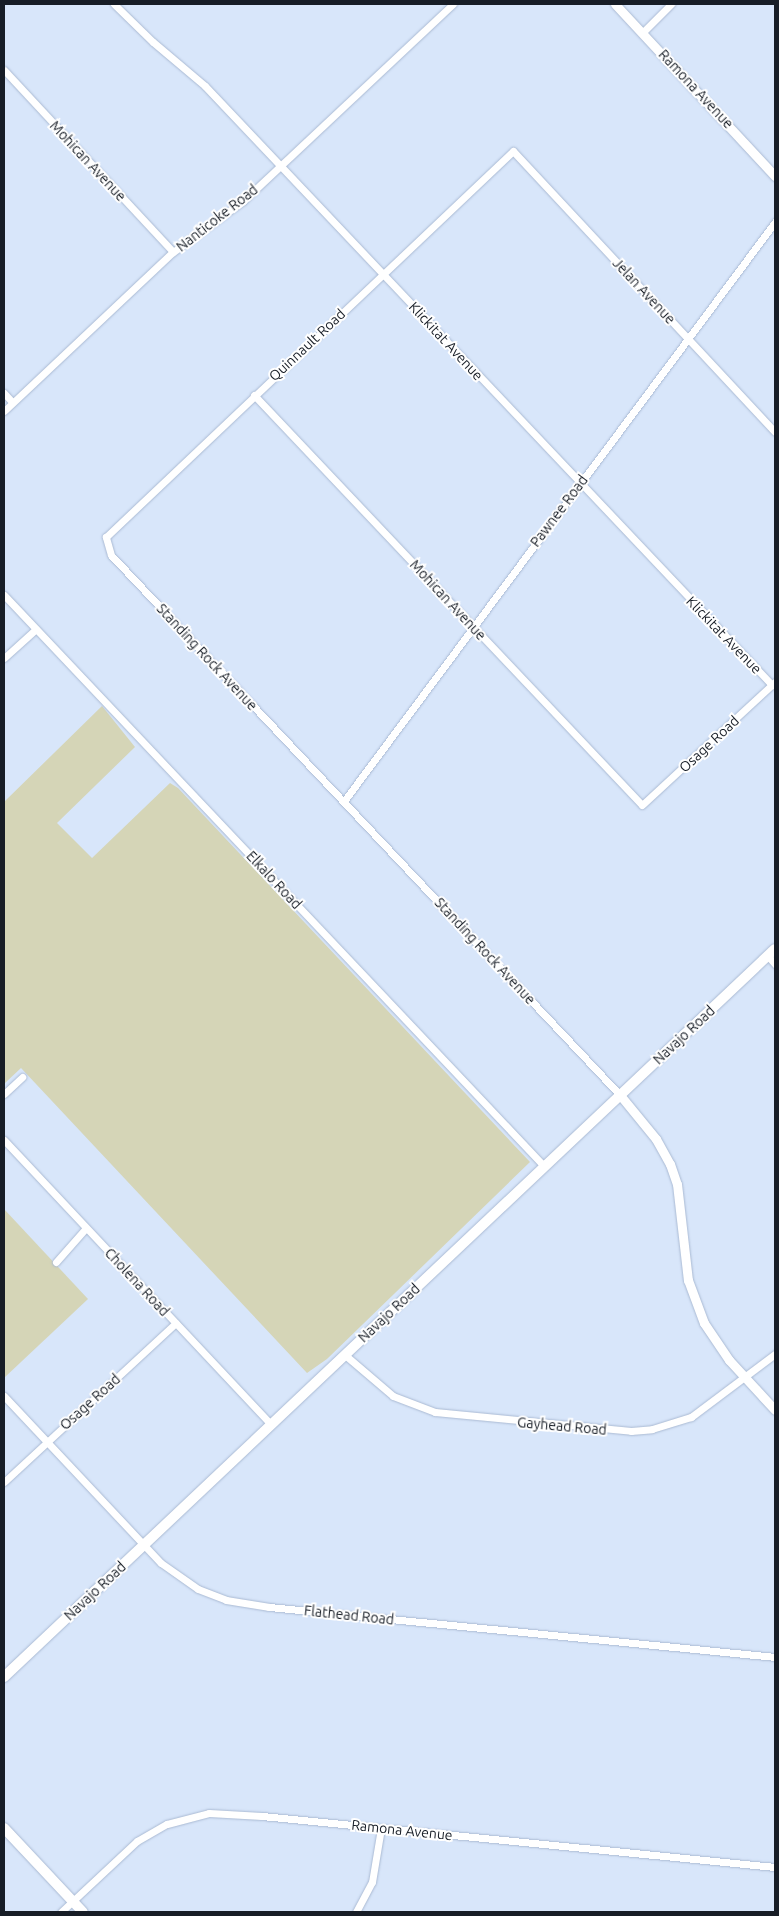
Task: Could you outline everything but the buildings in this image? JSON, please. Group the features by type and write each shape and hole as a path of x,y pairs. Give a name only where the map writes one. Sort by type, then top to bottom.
{"main road":[{"name":"Navajo Road","path":"4,1677 772,952"},
{"path":"4,1828 83,1912"}],"street":[{"name":"Klickitat Avenue","path":"114,4 152,42 205,86 580,484 773,683"},
{"name":"Nanticoke Road","path":"4,411 173,252 229,213 281,166 452,4"},
{"name":"Ramona Avenue","path":"616,4 775,176"},
{"path":"643,32 671,4"},
{"name":"Mohican Avenue","path":"4,70 173,252"},
{"name":"Quinnault Road","path":"105,542 109,531 513,151"},
{"name":"Jelan Avenue","path":"513,151 775,432"},
{"name":"Pawnee Road","path":"344,801 775,222"},
{"path":"4,394 12,402"},
{"name":"Mohican Avenue","path":"254,395 642,804"},
{"name":"Standing Rock Avenue","path":"105,542 111,555 620,1095 656,1139 670,1164 677,1184 684,1261 693,1298 717,1344 744,1378 775,1410"},
{"name":"Elkalo Road","path":"4,595 544,1166"},
{"path":"4,658 36,629"},
{"name":"Osage Road","path":"642,804 773,683"},
{"path":"772,952 775,964"},
{"path":"4,1094 22,1077"},
{"name":"Cholena Road","path":"4,1140 270,1424"},
{"path":"56,1262 86,1228"},
{"name":"Osage Road","path":"4,1482 176,1323"},
{"name":"Gayhead Road","path":"344,1355 393,1396 435,1412 608,1431 652,1429 672,1425 711,1405 775,1354"},
{"name":"Flathead Road","path":"4,1396 143,1545 173,1573 198,1588 247,1605 775,1657"},
{"name":"Ramona Avenue","path":"61,1912 137,1841 168,1824 209,1813 775,1867"},
{"path":"356,1912 372,1882 381,1828"}],"green space":[{"path":"102,706 135,747 57,823 92,858 170,783 178,788 530,1162 327,1359 307,1373 21,1068 4,1084 4,802"},
{"path":"4,1209 88,1299 4,1378"}]}
